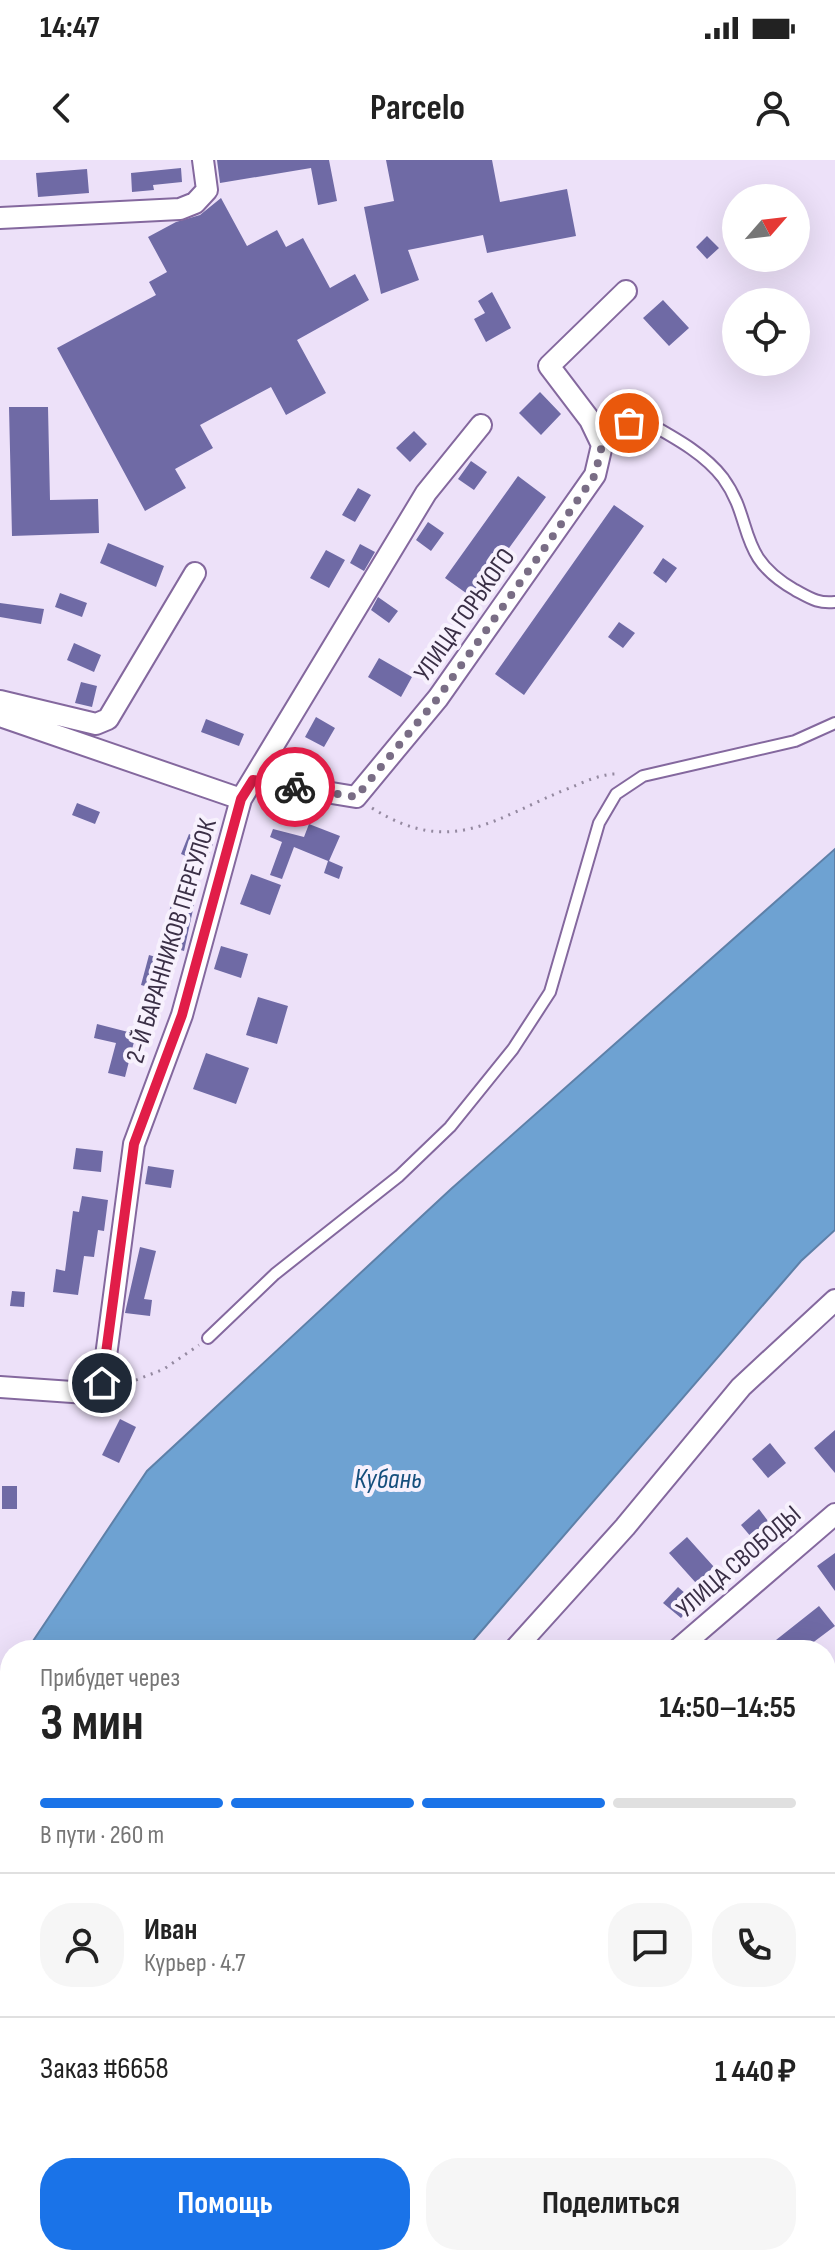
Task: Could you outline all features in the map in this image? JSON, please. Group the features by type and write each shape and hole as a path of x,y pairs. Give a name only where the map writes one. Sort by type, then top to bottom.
{"street":[{"path":"0,218 180,209 195,203 207,190 203,160"},
{"path":"602,445 590,420 549,366 626,291"},
{"name":"2-Й БАРАННИКОВ ПЕРЕУЛОК","path":"101,1389 134,1144 182,1015 241,799 426,493 481,425"},
{"name":"УЛИЦА ГОРЬКОГО","path":"356,797 438,698 546,546 595,475 602,445"},
{"path":"0,701 96,724 108,719 195,573"},
{"path":"0,716 241,799"},
{"path":"253,780 356,797"},
{"path":"523,1640 625,1527 741,1387 835,1300"},
{"path":"0,1387 101,1389"},
{"name":"УЛИЦА СВОБОДЫ","path":"689,1640 835,1514"}],"lane":[{"path":"602,445 629,423 643,420 701,456 724,480 755,555 776,579 820,604 835,602"},
{"path":"208,1338 275,1274 399,1176 450,1127 513,1049 550,992 599,823 616,794 643,776 795,741 835,723"}],"path":[{"path":"356,797 391,819 436,834 448,834 470,832 529,804 613,774 643,776"},
{"path":"101,1389 137,1382 164,1369 208,1338"}],"water":[{"name":"Кубань","path":"835,849 835,1230 801,1261 474,1640 34,1640 147,1471 451,1189"}],"building":[{"path":"217,160 329,160 337,201 318,205 311,168 220,183"},
{"path":"386,160 492,160 500,202 567,189 576,236 487,253 483,235 408,250 419,280 381,294 364,207 394,201"},
{"path":"181,168 182,182 153,185 154,190 132,192 131,173"},
{"path":"87,169 89,193 38,197 36,173"},
{"path":"221,198 247,246 277,230 286,247 303,238 330,288 355,274 369,300 297,340 326,393 286,415 271,387 200,425 213,448 175,469 186,488 145,511 57,348 156,295 149,282 167,272 148,237 176,222 200,215"},
{"path":"707,236 719,248 707,259 696,247"},
{"path":"492,292 511,328 486,342 474,319 485,313 478,301"},
{"path":"663,300 689,328 669,346 643,318"},
{"path":"540,392 561,414 541,435 519,413"},
{"path":"9,407 48,407 50,500 98,499 99,533 12,536"},
{"path":"414,431 427,444 410,462 396,448"},
{"path":"471,461 487,472 474,490 458,479"},
{"path":"518,476 546,497 473,598 445,578"},
{"path":"358,488 371,495 355,522 342,515"},
{"path":"614,505 644,526 524,695 495,674"},
{"path":"428,522 444,533 431,551 416,540"},
{"path":"108,543 164,566 156,587 100,563"},
{"path":"360,544 375,552 364,571 350,563"},
{"path":"326,550 345,560 329,588 310,578"},
{"path":"663,558 677,568 666,583 653,573"},
{"path":"60,593 87,603 82,617 55,607"},
{"path":"378,597 398,611 389,623 371,610"},
{"path":"0,603 44,609 41,624 0,617"},
{"path":"619,622 635,633 623,648 608,637"},
{"path":"74,643 101,655 94,672 67,660"},
{"path":"379,658 412,677 401,697 368,677"},
{"path":"81,682 97,686 92,707 75,703"},
{"path":"316,717 335,728 324,747 305,737"},
{"path":"206,719 244,734 239,746 201,732"},
{"path":"77,803 100,812 95,824 72,815"},
{"path":"309,824 340,836 329,861 343,867 339,879 324,873 328,861 294,847 282,879 270,875 282,842 270,837 273,829 304,837"},
{"path":"189,834 213,844 205,864 181,854"},
{"path":"251,874 281,885 270,915 240,904"},
{"path":"172,899 194,905 184,951 177,949 166,992 141,985 149,955 159,958"},
{"path":"221,946 248,954 241,978 214,969"},
{"path":"258,997 288,1006 277,1044 246,1035"},
{"path":"97,1024 136,1034 125,1077 108,1073 116,1043 94,1038"},
{"path":"206,1053 249,1068 236,1104 193,1089"},
{"path":"76,1148 103,1151 101,1172 73,1169"},
{"path":"148,1166 174,1170 171,1188 145,1184"},
{"path":"82,1196 108,1200 104,1231 98,1230 94,1257 84,1256 78,1295 53,1292 56,1269 65,1271 73,1211 79,1212"},
{"path":"140,1247 156,1251 144,1299 152,1300 150,1316 125,1313"},
{"path":"12,1291 25,1292 24,1307 10,1306"},
{"path":"120,1419 136,1427 119,1463 102,1455"},
{"path":"835,1430 835,1473 814,1448"},
{"path":"770,1443 786,1463 768,1478 752,1459"},
{"path":"2,1486 17,1486 17,1509 2,1509"},
{"path":"759,1509 774,1529 757,1544 741,1525"},
{"path":"687,1537 714,1567 696,1583 669,1553"},
{"path":"835,1553 835,1591 817,1566"},
{"path":"678,1587 695,1602 681,1618 663,1603"},
{"path":"819,1606 835,1626 816,1640 776,1640"}],"way so far":[{"path":"295,787 356,797 438,698 546,546 595,475 602,445 629,423"}],"route":[{"path":"102,1383 134,1144 182,1015 241,799 253,780 295,787"}]}
